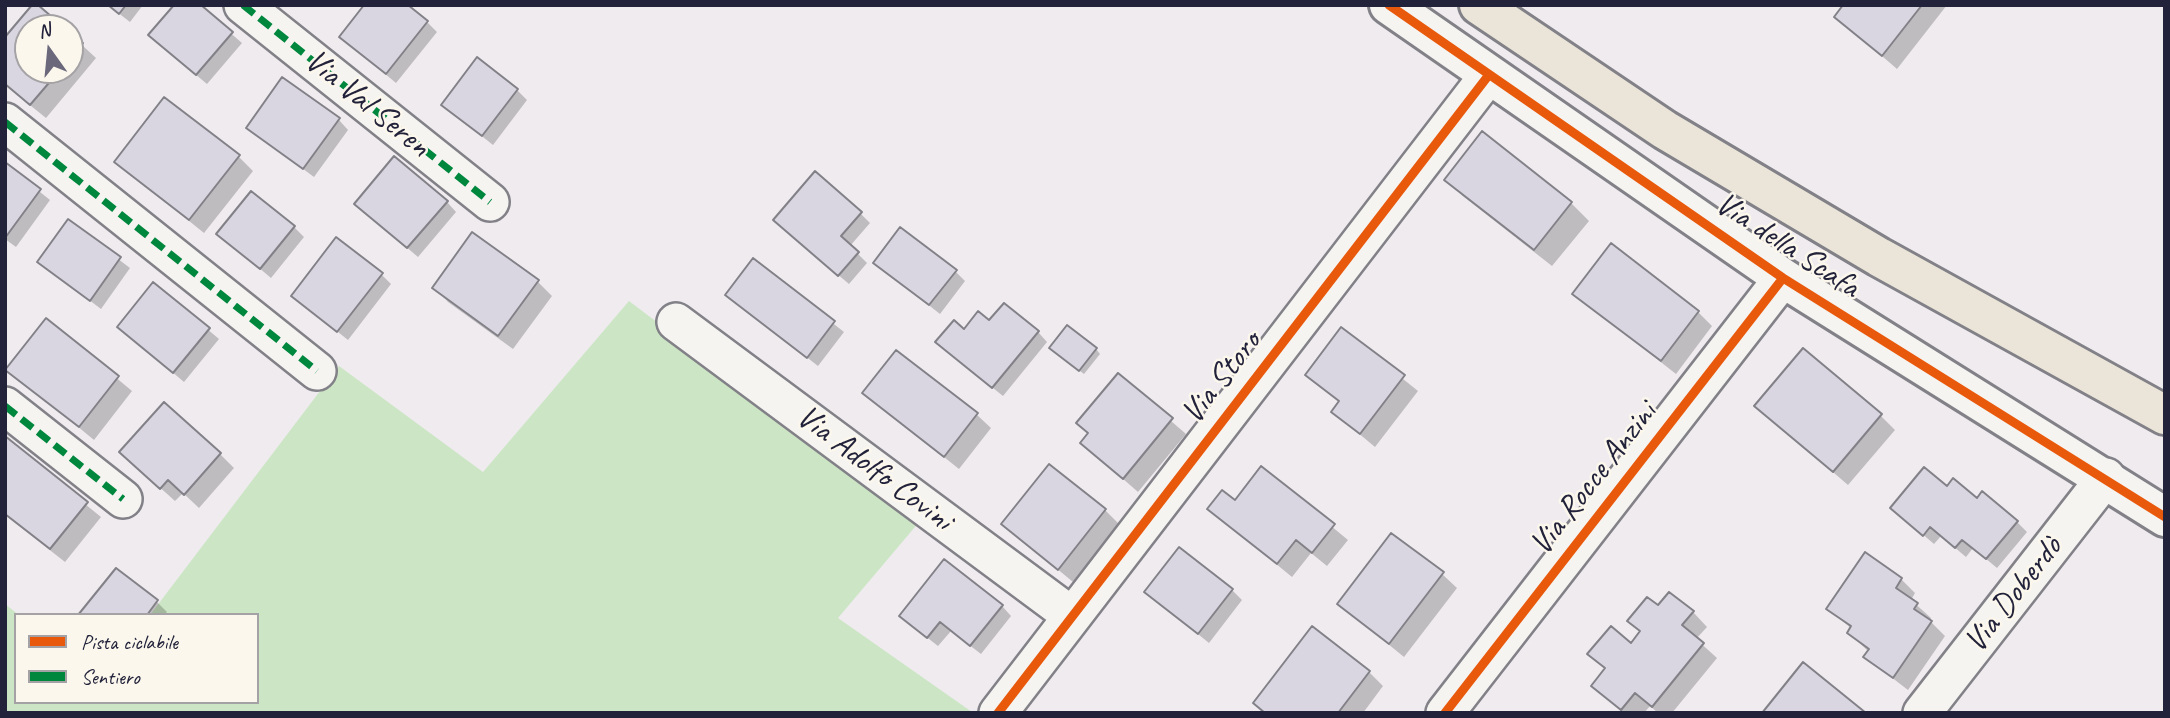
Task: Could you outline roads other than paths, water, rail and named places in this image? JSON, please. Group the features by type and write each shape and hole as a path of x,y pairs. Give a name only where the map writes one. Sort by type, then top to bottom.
{"main road":[{"path":"1479,5 1689,144 1878,257 2165,415"}],"street":[{"name":"Via Val Seren","path":"243,5 490,202"},
{"name":"Via della Scafa","path":"1389,5 1783,278 2106,477 2165,517"},
{"name":"Via Storo","path":"998,713 1488,76"},
{"path":"5,122 317,371"},
{"name":"Via Rocce Anzini","path":"1445,713 1783,278"},
{"name":"Via Adolfo Covini","path":"676,322 1072,616"},
{"path":"5,406 123,499"},
{"name":"Via Doberdò","path":"1922,713 2106,477"}]}
